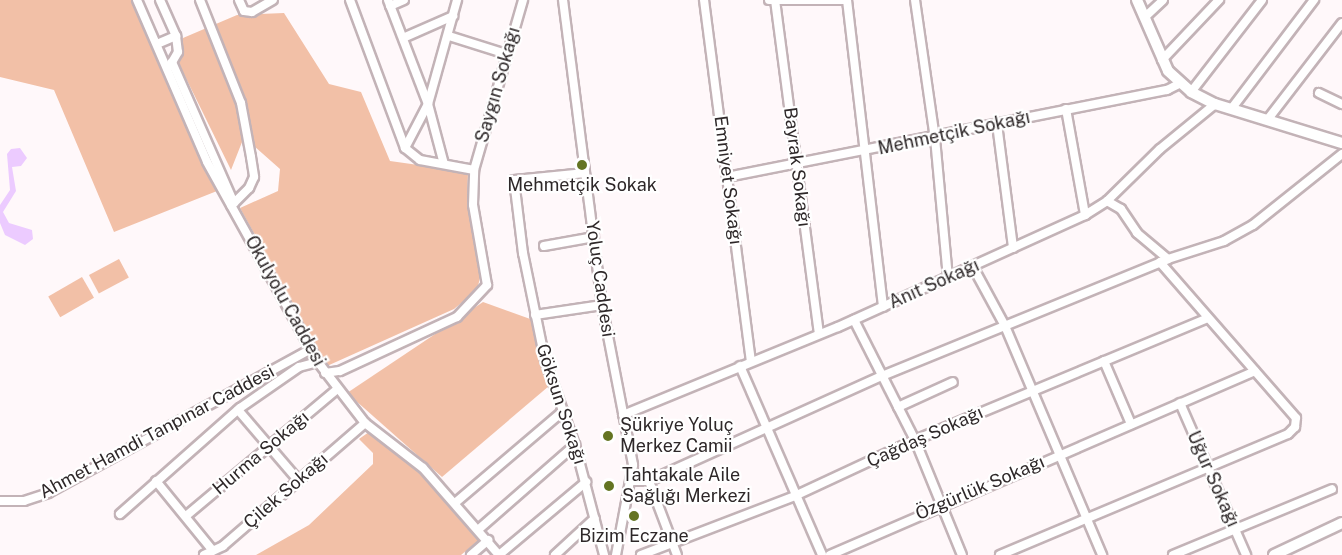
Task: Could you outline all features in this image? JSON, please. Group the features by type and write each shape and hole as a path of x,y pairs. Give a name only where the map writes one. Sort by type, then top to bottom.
{"main road":[{"path":"1137,0 1146,16 1162,60 1179,84 1215,104 1342,143"},
{"path":"1274,555 1342,523"}],"street":[{"name":"Okulyolu Caddesi","path":"136,0 170,66 207,162 318,362 336,390 365,423 423,468 479,529 499,555"},
{"path":"160,0 176,36 178,51 170,66"},
{"path":"200,0 241,103 251,157 254,177 249,188 232,205"},
{"path":"239,0 244,11 252,12 273,0"},
{"path":"350,0 405,148 420,160 474,170"},
{"path":"404,0 389,3 428,104 444,164"},
{"path":"405,148 428,104 449,36 457,0"},
{"name":"Saygın Sokağı","path":"325,373 340,371 457,317 480,296 487,285 473,205 474,170 523,0"},
{"name":"Yoluç Caddesi","path":"563,0 602,305 633,465 616,555"},
{"name":"Emniyet Sokağı","path":"704,0 751,361"},
{"path":"769,0 847,0 883,307"},
{"name":"Bayrak Sokağı","path":"776,0 819,334"},
{"path":"915,0 935,138 948,278"},
{"path":"1146,16 1163,0"},
{"path":"1162,60 1219,0"},
{"path":"1191,92 1262,0"},
{"path":"1232,108 1314,0"},
{"path":"403,38 453,15"},
{"path":"1268,119 1342,23"},
{"path":"157,44 176,36"},
{"path":"449,36 506,54"},
{"name":"Mehmetçik Sokağı","path":"727,177 865,153 1066,109 1167,90 1179,84"},
{"path":"1319,93 1342,104"},
{"name":"Anıt Sokağı","path":"623,415 854,320 1085,215 1107,201 1160,148 1215,104"},
{"path":"1066,109 1085,215"},
{"path":"997,124 1012,249"},
{"path":"631,481 650,481 882,376 1164,260 1224,241 1252,225 1342,154"},
{"name":"Göksun Sokağı","path":"585,173 514,180 535,315 553,388 575,445 604,555"},
{"path":"1000,555 1288,434 1295,427 1296,418 1208,318 1164,260 1137,233 1121,209 1107,201"},
{"path":"544,246 594,237"},
{"path":"973,267 1005,326 1102,555"},
{"path":"535,315 602,305"},
{"name":"Çağdaş Sokağı","path":"642,555 797,495 915,440 1208,318"},
{"path":"854,320 915,440 962,555"},
{"name":"Ahmet Hamdi Tanpınar Caddesi","path":"0,501 24,501 48,493 311,348"},
{"path":"1104,361 1131,423"},
{"path":"120,514 238,410 299,367 318,362"},
{"path":"740,366 822,555"},
{"name":"Özgürlük Sokağı","path":"830,555 941,504 1255,371"},
{"path":"898,407 953,382"},
{"name":"Hurma Sokağı","path":"186,516 336,390"},
{"name":"Uğur Sokağı","path":"1180,403 1246,555"},
{"path":"238,410 298,480"},
{"path":"455,503 563,411"},
{"name":"Çilek Sokağı","path":"204,555 219,551 365,423"},
{"path":"479,529 575,445"},
{"path":"156,481 219,551"},
{"path":"650,481 677,555"},
{"path":"499,555 586,482"},
{"path":"1173,555 1332,489"},
{"path":"555,555 595,518"},
{"path":"471,555 488,540"}],"shaded area":[{"path":"0,0 131,0 217,191 114,232 54,90 0,77"},
{"path":"284,13 329,84 361,92 390,161 468,172 467,204 482,270 477,290 454,309 327,366 240,208 278,191 280,169 244,137 231,170 179,64 183,38 237,15"},
{"path":"20,148 27,158 21,166 12,167 16,191 3,212 9,223 32,230 33,239 25,245 5,235 0,223 0,205 10,190 7,154 11,149"},
{"path":"119,259 129,278 99,294 89,275"},
{"path":"82,277 94,298 60,317 48,296"},
{"path":"483,302 533,320 549,386 442,477 347,393"},
{"path":"369,432 419,472 479,540 461,555 256,555 309,525 373,464 373,453 359,439"}],"place":[{"name":"Mehmetçik Sokak","path":"582,165"},
{"name":"Şükriye Yoluç Merkez Camii","path":"608,436"},
{"name":"Tahtakale Aile Sağlığı Merkezi","path":"609,486"},
{"name":"Bizim Eczane","path":"634,516"}]}
